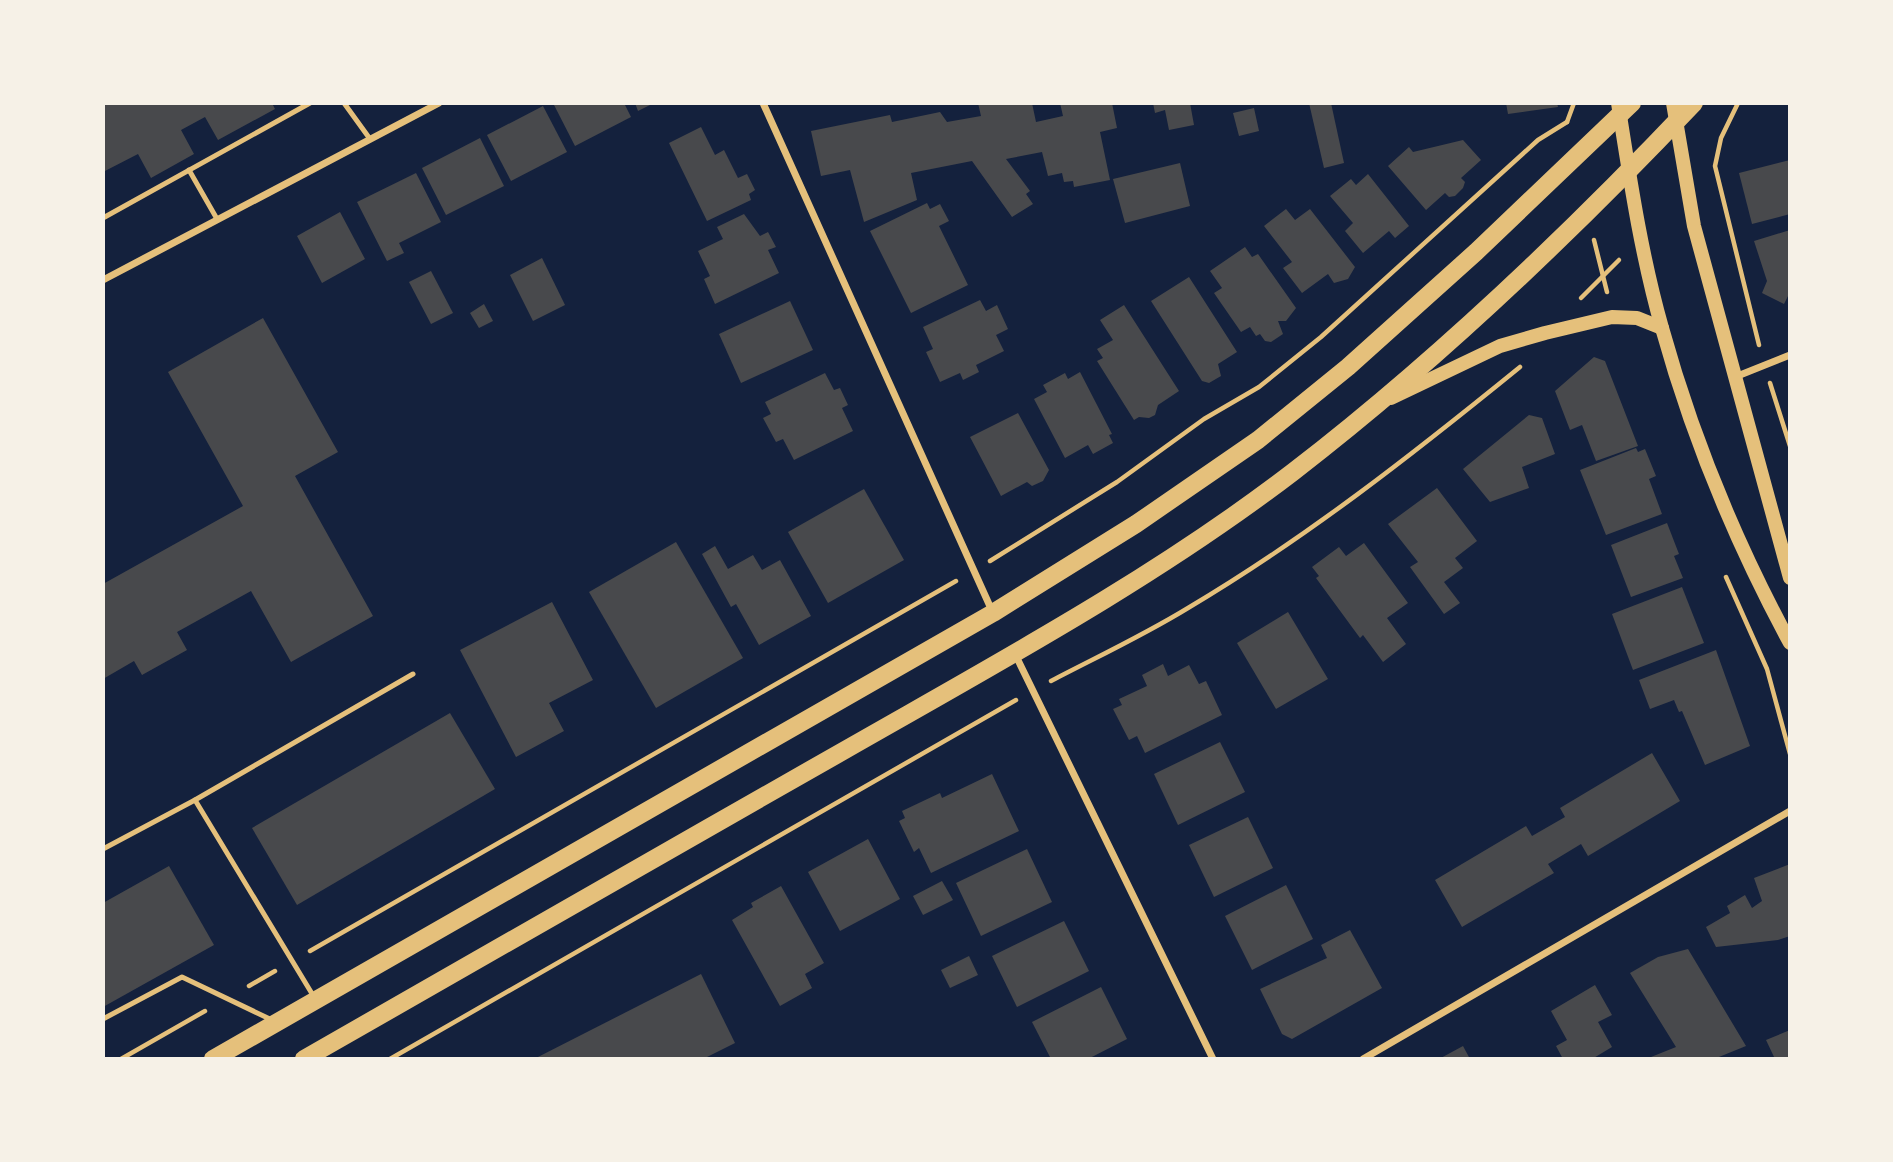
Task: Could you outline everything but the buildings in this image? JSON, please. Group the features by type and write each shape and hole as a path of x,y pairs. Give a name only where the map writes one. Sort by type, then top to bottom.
{"main road":[{"path":"1672,103 1694,226 1790,578"},
{"path":"304,1059 1015,653 1157,565 1289,475 1380,403 1507,290 1629,172 1694,103"},
{"path":"1623,108 1629,172 1640,239 1662,328 1735,530 1790,643"},
{"path":"213,1059 993,613 1136,524 1258,440 1358,358 1476,253 1623,108"},
{"path":"1380,403 1500,346 1545,333 1612,317 1637,318 1662,328"}],"street":[{"path":"103,280 439,103"},
{"path":"763,103 993,613"},
{"path":"1735,377 1790,355"},
{"path":"1015,653 1213,1059"},
{"path":"1363,1059 1790,811"}],"lane":[{"path":"103,218 310,103"},
{"path":"344,103 370,139"},
{"path":"189,170 217,219"},
{"path":"103,849 195,800 413,674"},
{"path":"195,800 316,999"},
{"path":"103,1019 183,977 277,1022"}],"path":[{"path":"1738,103 1721,138 1715,166 1764,366 1790,446"},
{"path":"121,1059 974,570 1117,482 1204,419 1259,387 1321,337 1538,140 1567,122"},
{"path":"390,1059 1033,691 1186,609 1316,526 1419,449 1521,366"}]}
